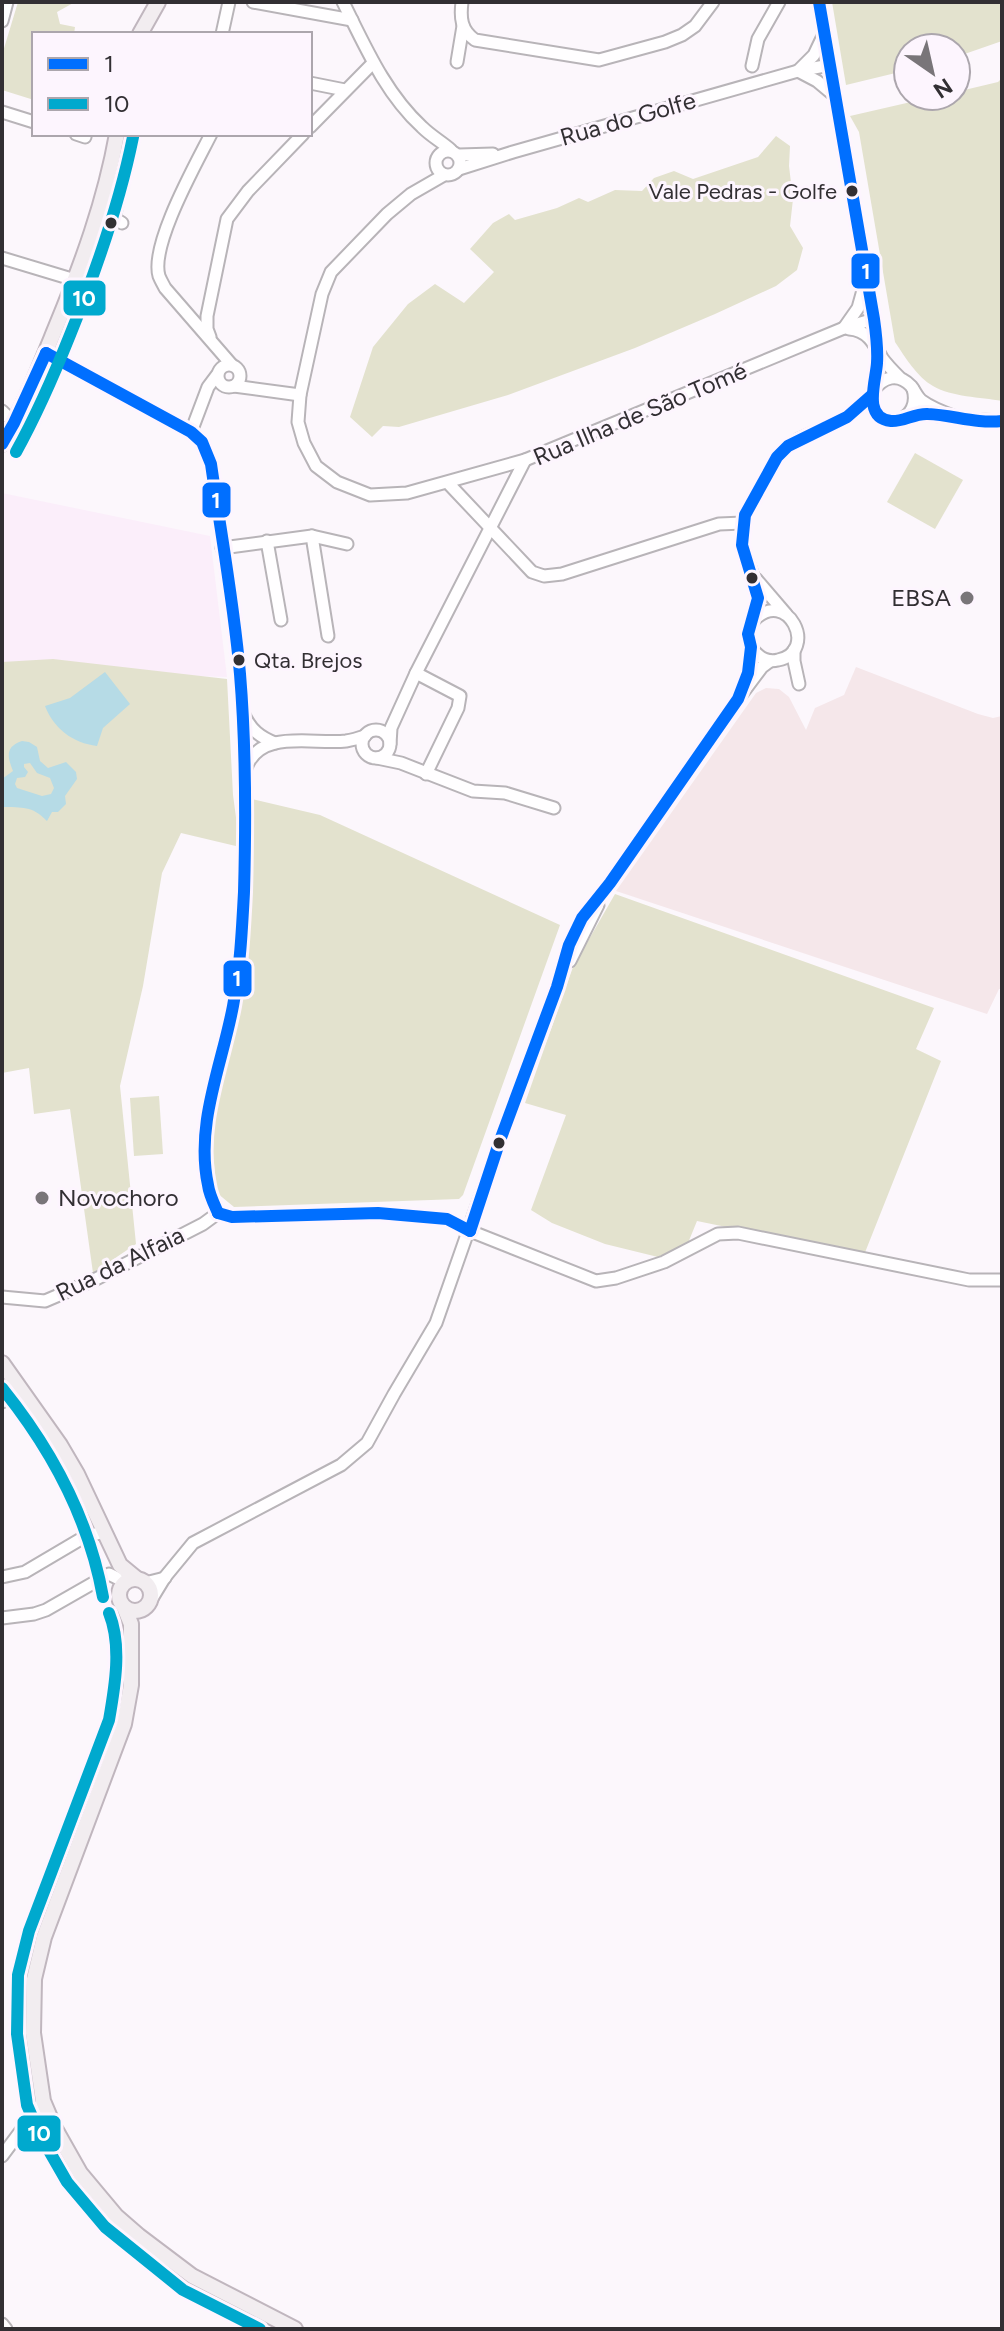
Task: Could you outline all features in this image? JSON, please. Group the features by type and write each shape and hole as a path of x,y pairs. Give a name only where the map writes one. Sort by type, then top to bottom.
{"main road":[{"path":"141,32 158,2"},
{"path":"2,444 46,353 75,280 98,216 117,136"},
{"path":"2,1363 77,1474 120,1565 149,1587 150,1602 137,1625 131,1668"},
{"path":"105,1533 131,1624 131,1685 124,1724 38,1959 33,1992 33,2033 43,2101 80,2173 116,2216 192,2276 295,2329"},
{"path":"120,1593 124,1583 141,1581"},
{"path":"120,1593 133,1611 150,1602"}],"street":[{"path":"2,21 7,2"},
{"path":"222,32 229,2"},
{"path":"253,2 352,20"},
{"path":"343,2 373,63 395,97 422,128 455,153 461,162 459,169"},
{"path":"462,2 460,14 463,26 475,40 599,60 682,35 695,26 713,2"},
{"path":"752,66 758,39 779,2"},
{"path":"819,2 874,319 878,348 872,403 878,415"},
{"path":"457,62 463,26"},
{"path":"824,33 814,55 798,71 817,81 836,97"},
{"path":"312,125 373,63"},
{"name":"Rua do Golfe","path":"439,167 453,174 459,169 513,152 798,71 830,65"},
{"path":"312,83 345,90"},
{"path":"2,112 32,121"},
{"path":"422,128 439,167"},
{"path":"122,223 114,218 133,136"},
{"path":"210,136 176,204 160,247 158,262 159,276 165,288 214,344"},
{"path":"208,387 230,386 239,381 227,370 207,329 227,219 248,191 301,136"},
{"path":"513,152 443,151 439,167 387,214 331,272 322,294 300,395 298,422 316,466 337,482 370,495 407,493 525,460"},
{"path":"2,258 75,280"},
{"path":"844,328 858,308 866,278"},
{"path":"192,319 208,313"},
{"name":"Rua Ilha de São Tomé","path":"372,756 386,753 391,728 416,673 525,460 844,328 874,319"},
{"path":"844,328 859,329 920,400 964,420"},
{"path":"46,353 191,432 202,442 211,464 238,658 244,744 243,941 235,999 206,1120 203,1148 211,1201 218,1213 232,1217 378,1213 447,1219 596,1281 616,1278 664,1262 718,1234 738,1233 969,1280 1002,1280"},
{"path":"227,370 221,384 300,395"},
{"path":"227,370 260,389"},
{"path":"191,432 208,387 227,370"},
{"path":"847,417 879,382 901,378"},
{"path":"907,416 915,401 913,389"},
{"path":"2,411 14,423"},
{"path":"738,699 748,673 751,647 748,634 758,598 742,545 743,523 777,457 799,439 847,417 878,415 893,421 925,414 964,420 1002,421"},
{"path":"448,483 532,572 544,576 562,574 719,524 743,523"},
{"path":"222,548 312,536 347,544"},
{"path":"312,536 328,636"},
{"path":"267,541 281,620"},
{"path":"753,576 795,624 798,640 794,661 799,684 774,660"},
{"path":"753,621 765,612 787,615"},
{"path":"751,647 762,659 774,660 784,658 794,650"},
{"path":"150,1602 165,1577 193,1543 341,1465 367,1443 436,1323 557,987 610,883 738,699 762,667 774,660"},
{"path":"416,673 460,696 458,708 426,774"},
{"name":"Rua Ilha de São Tomé","path":"370,734 402,705"},
{"path":"242,712 263,743"},
{"path":"244,744 253,748 263,743 345,741 383,733 390,744"},
{"path":"370,734 363,748 372,756"},
{"path":"314,740 401,763 473,791 505,793 554,808"},
{"path":"244,774 248,761 263,743"},
{"name":"Rua da Alfaia","path":"2,1297 45,1301 94,1280 203,1224 218,1213"},
{"path":"2,1402 19,1386"},
{"path":"6,1575 25,1572 86,1536 105,1533"},
{"path":"2,1618 46,1610 109,1574 120,1593"},
{"path":"141,1581 165,1577"},
{"path":"2,2156 43,2101"},
{"path":"2,2324 6,2329"}],"shaded area":[{"path":"2,493 210,536 227,677 2,670"},
{"path":"856,667 978,714 993,718 1002,716 1002,989 999,989 987,1014 616,891 756,693 766,688 779,689 789,697 806,730 815,708 844,695"}],"green space":[{"path":"18,2 75,2 57,12 60,24 75,27 74,32 32,32 32,99 2,90 2,55"},
{"path":"832,2 1002,2 1002,41 972,51 972,32 892,32 892,74 846,85"},
{"path":"1002,78 1002,401 957,395 933,386 917,372 895,342 859,132 850,116 892,106 892,112 972,112 972,88 998,82"},
{"path":"776,136 790,146 793,199 790,226 803,248 797,270 776,286 635,348 508,395 399,427 383,426 372,437 350,417 373,347 408,304 435,284 464,303 494,272 470,249 493,223 509,214 515,220 579,198 588,202 615,190 642,191 654,178 674,171 693,179 758,157"},
{"path":"915,453 963,480 935,529 887,502"},
{"path":"53,659 227,679 233,795 240,847 181,833 162,873 143,986 120,1086 136,1244 93,1273 70,1109 34,1114 29,1068 2,1073 2,662"},
{"path":"252,799 320,815 560,925 459,1199 234,1207 217,1193 211,1134 237,1025 248,946"},
{"path":"615,894 934,1008 916,1049 941,1061 864,1255 697,1221 688,1243 658,1257 605,1244 552,1223 531,1210 566,1115 525,1103 573,967"},
{"path":"159,1096 163,1154 134,1156 130,1098"}],"water":[{"path":"105,672 130,704 103,728 97,746 65,734 45,706 70,698"},
{"path":"29,742 37,747 40,761 48,768 66,762 76,772 77,779 65,796 66,804 58,812 52,812 47,821 31,810 2,807 2,779 13,771 9,753 16,743","holes":["30,763 37,773 50,778 54,788 51,794 42,796 17,788 17,778 25,777 28,772 24,764"]}],"transit line":[{"name":"1","path":"819,2 875,324 877,357 873,398 876,413 891,421 928,414 1002,421"},
{"name":"10","path":"16,452 51,380 89,287 114,213 133,137"},
{"name":"1","path":"46,353 191,432 202,442 211,464 237,648 245,783 244,892 239,964 205,1140 209,1188 218,1213"},
{"name":"1","path":"2,444 46,353"},
{"name":"1","path":"470,1231 569,945 582,918 610,883 738,699 748,673 751,647 748,634 758,598 742,545 745,515 777,457 788,446 847,417 872,395"},
{"name":"1","path":"218,1213 232,1217 378,1213 447,1219 470,1231"},
{"name":"10","path":"2,1388 37,1436 66,1486 88,1540 103,1597"},
{"name":"10","path":"109,1613 116,1652 109,1720 29,1931 18,1975 17,2034 27,2105 67,2182 105,2227 183,2290 260,2329"}],"place":[{"name":"Vale Pedras - Golfe","path":"852,191"},
{"name":"EBSA","path":"967,598"},
{"name":"Qta. Brejos","path":"239,660"},
{"name":"Novochoro","path":"42,1198"}]}
